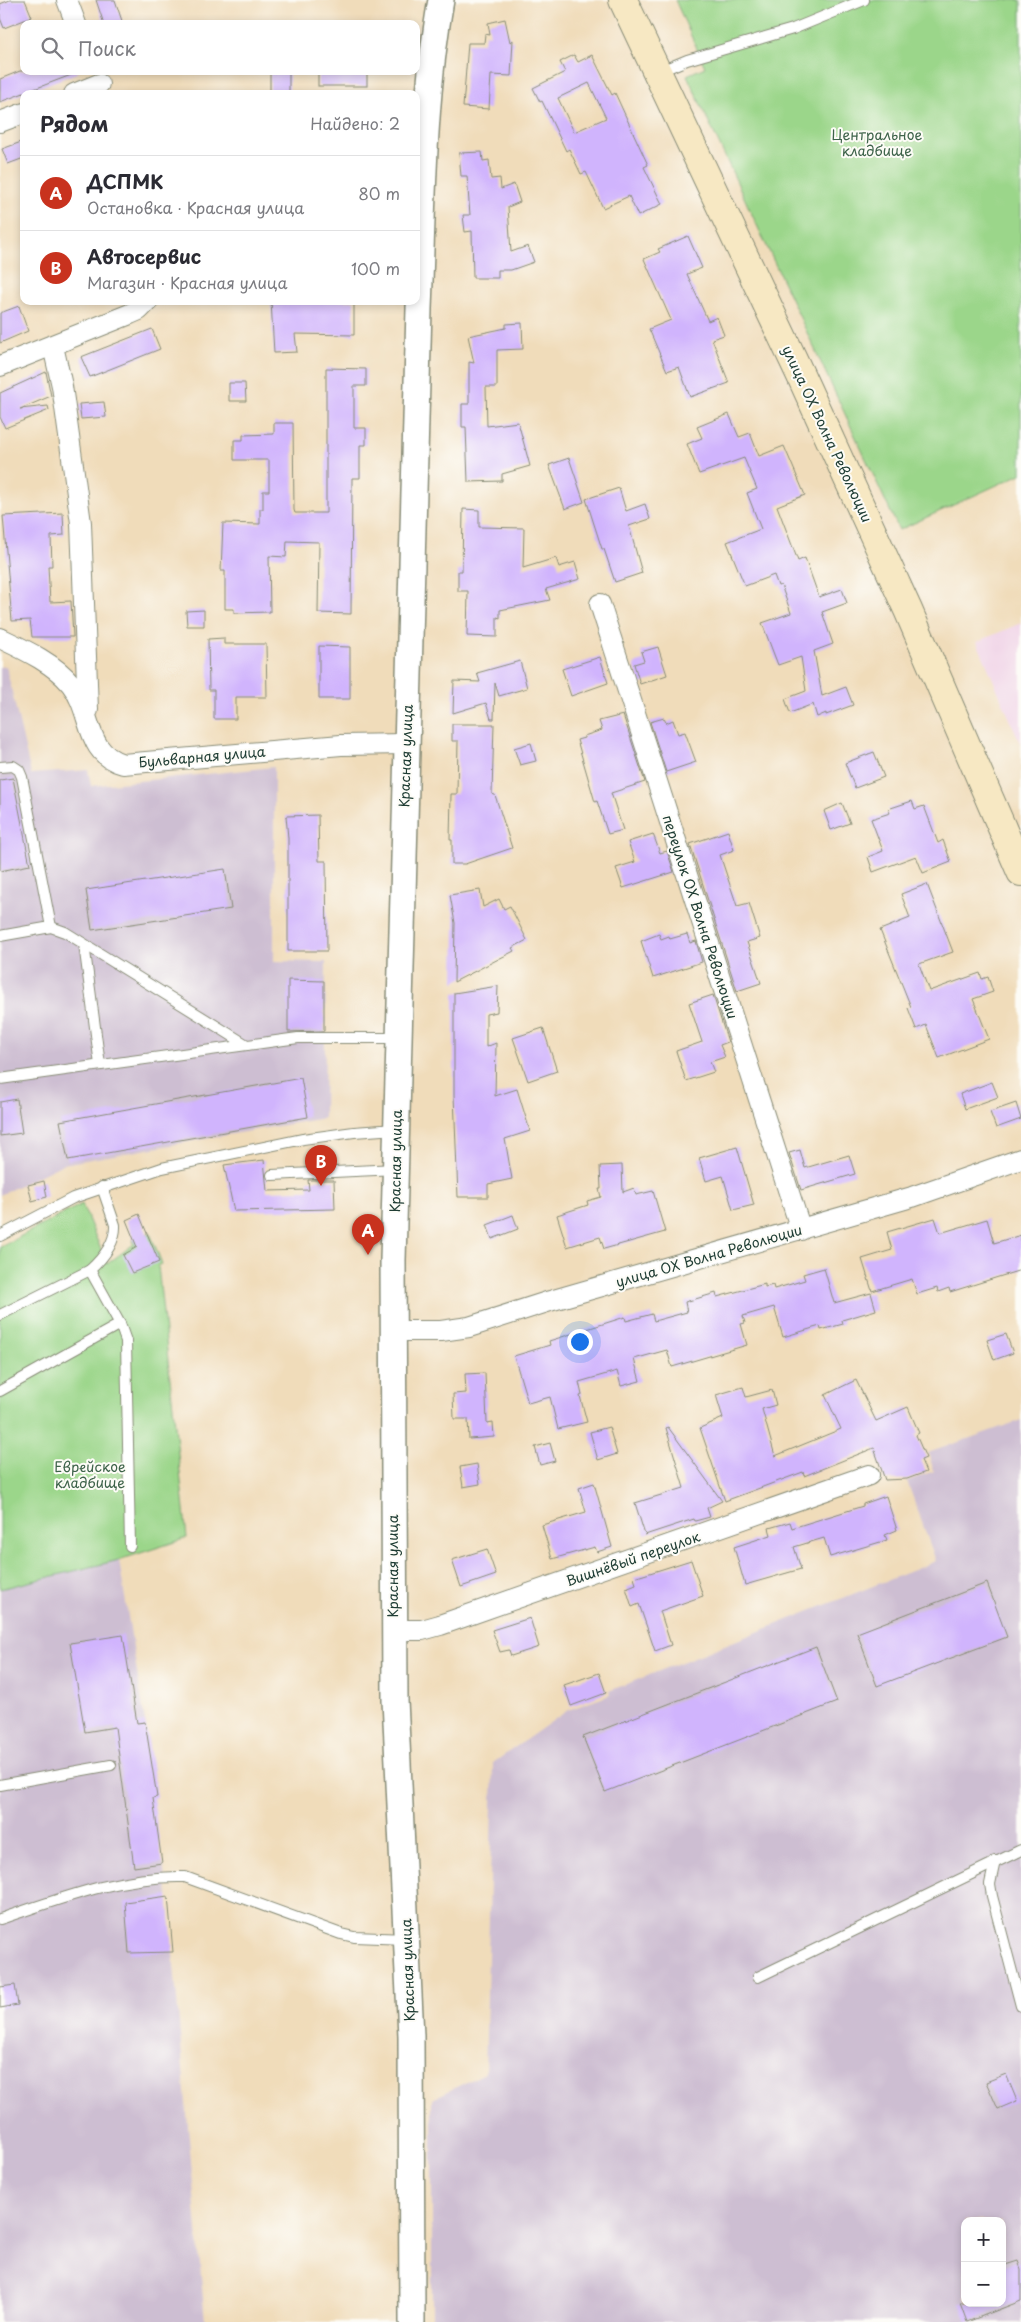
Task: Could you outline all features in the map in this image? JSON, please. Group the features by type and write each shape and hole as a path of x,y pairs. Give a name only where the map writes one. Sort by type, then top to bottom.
{"main road":[{"name":"улица ОХ Волна Революции","path":"623,0 800,374 912,619 1021,872"}],"street":[{"path":"67,0 74,20"},
{"name":"Красная улица","path":"420,292 423,195 431,82 440,0"},
{"path":"83,90 99,83"},
{"path":"0,122 20,114"},
{"path":"0,366 130,314 139,310 144,305"},
{"name":"Красная улица","path":"412,2322 412,2112 407,1939 394,1700 393,1331 398,1038 420,305"},
{"path":"53,346 62,386 81,523 88,717"},
{"name":"переулок ОХ Волна Революции","path":"600,604 800,1230"},
{"name":"Бульварная улица","path":"0,638 64,675 80,698 97,746 112,760 123,764 341,745 406,744"},
{"name":"улица ОХ Волна Революции","path":"393,1331 462,1329 608,1284 921,1194 1021,1159"},
{"name":"Вишнёвый переулок","path":"394,1630 422,1630 440,1625 869,1475"}],"lane":[{"path":"657,72 687,60 793,28 864,0"},
{"path":"0,767 13,766 19,770 22,777 51,927"},
{"path":"0,936 51,927 65,932 247,1045"},
{"path":"84,944 100,1065"},
{"path":"0,1079 298,1038 398,1038"},
{"path":"0,1236 73,1198 162,1168 303,1139 354,1132 396,1129"},
{"path":"272,1175 396,1169"},
{"path":"0,1315 90,1270 103,1256 115,1231 102,1187"},
{"path":"90,1270 120,1324 126,1341 130,1546"},
{"path":"0,1391 120,1324"},
{"path":"0,1785 111,1765"},
{"path":"758,1977 1021,1850"},
{"path":"996,1861 990,1884 992,1896 1021,2006"},
{"path":"0,1919 90,1889 165,1878 185,1877 341,1934 361,1938 407,1939"}],"shaded area":[{"path":"1021,623 1021,745 977,642"},
{"path":"6,666 31,774 88,770 91,786 274,767 274,961 326,962 324,1118 63,1164 0,1195 0,667"},
{"path":"1021,1420 1021,2322 432,2322 432,2099 485,2073 493,1763 568,1710 610,1695 609,1691 936,1561 907,1481 934,1471 928,1453"},
{"path":"119,1560 157,1797 152,1798 168,1896 205,2322 0,2322 0,1589"}],"green space":[{"name":"Центральное кладбище","path":"675,0 1021,0 1021,474 899,530 687,75 705,67"},
{"name":"Еврейское кладбище","path":"82,1204 107,1264 134,1244 133,1240 150,1233 162,1264 158,1266 187,1538 119,1560 0,1589 0,1247"}],"building":[{"path":"10,0 25,0 32,17 20,20 20,22 4,28 0,18 0,4"},
{"path":"96,0 115,0 122,20 103,20"},
{"path":"505,19 510,42 513,40 511,76 491,75 489,109 463,107 468,43 484,43 485,34 490,35 488,23"},
{"path":"574,55 578,62 592,55 612,95 615,93 648,165 644,167 662,204 638,216 629,196 603,208 586,172 581,174 569,149 566,151 542,101 540,102 533,88 565,72 560,62","holes":["589,83 606,118 574,132 558,98"]},
{"path":"20,71 20,75 71,75 32,90 20,90 20,94 0,102 0,79"},
{"path":"270,75 289,75 289,90 270,90"},
{"path":"318,75 367,75 367,86 318,86"},
{"path":"20,142 20,160 8,164 2,149"},
{"path":"482,152 483,161 489,160 491,179 500,178 501,189 514,184 520,202 508,207 511,252 528,246 534,262 511,270 498,270 498,278 473,278 472,231 465,232 463,215 470,215 467,176 461,176 459,153"},
{"path":"688,236 702,268 687,274 708,321 717,317 724,335 712,339 729,383 690,397 679,367 667,371 649,329 671,320 644,259 660,252 658,249"},
{"path":"271,305 354,305 354,335 295,334 297,352 274,353"},
{"path":"19,306 28,331 0,343 0,313"},
{"path":"522,323 523,349 497,350 497,387 486,387 487,426 518,422 530,466 502,474 502,481 468,482 466,427 462,427 462,404 469,404 469,362 474,363 468,336 506,328 506,324"},
{"path":"152,329 160,349 90,377 81,357"},
{"path":"326,368 366,369 366,386 354,386 354,428 366,428 366,445 360,445 360,478 352,478 351,614 318,613 319,542 287,541 286,557 269,556 270,612 234,613 234,609 225,609 225,571 221,571 223,523 260,524 260,509 263,509 263,491 269,491 269,460 234,460 234,440 243,440 243,435 274,434 274,423 293,423 295,513 326,513"},
{"path":"46,372 51,396 20,409 48,406 49,410 5,428 0,417 0,393"},
{"path":"229,383 245,383 246,401 229,401"},
{"path":"104,402 106,417 81,419 79,404"},
{"path":"729,414 739,437 750,433 759,456 784,446 805,495 777,506 798,561 805,558 819,597 842,589 847,603 822,612 833,644 814,651 822,696 846,687 853,705 817,717 813,704 790,713 785,699 806,691 801,657 778,665 762,623 791,613 781,585 778,586 774,575 745,586 727,542 761,529 747,493 757,489 744,458 699,474 687,444 702,438 697,427"},
{"path":"569,458 584,502 565,509 549,465"},
{"path":"619,488 626,511 645,504 650,519 629,526 642,573 615,582 586,499"},
{"path":"463,509 479,510 479,527 524,528 523,568 556,558 559,567 575,562 580,579 546,589 550,600 500,610 500,618 497,617 497,637 467,636 468,591 458,591 458,571 462,571"},
{"path":"63,513 64,535 51,536 52,566 48,566 50,602 71,601 73,637 32,637 30,620 12,621 3,516"},
{"path":"204,610 204,626 187,626 186,611"},
{"path":"224,638 224,644 266,644 267,697 236,697 236,719 214,719 214,690 209,690 208,639"},
{"path":"319,646 350,647 350,699 319,699"},
{"path":"658,647 667,675 640,684 634,664 644,661 641,652"},
{"path":"600,657 608,683 571,696 562,669"},
{"path":"520,661 527,688 499,696 495,683 494,719 491,719 486,703 453,713 454,681 480,682 477,673"},
{"path":"623,715 645,782 611,793 623,830 608,834 597,801 595,802 577,740 602,730 599,721"},
{"path":"664,718 666,723 673,720 678,734 685,732 696,762 666,772 650,722"},
{"path":"452,724 494,724 492,794 495,795 512,848 465,864 452,864 452,840 450,840 451,794 457,794 458,741 452,741"},
{"path":"531,743 536,761 520,765 514,748"},
{"path":"874,752 884,777 855,788 845,763"},
{"path":"13,778 30,865 0,871 0,780"},
{"path":"912,801 915,809 924,806 938,843 943,840 951,862 923,873 916,856 873,872 868,857 883,851 871,819 890,813 888,809"},
{"path":"842,803 850,823 831,830 824,811"},
{"path":"318,815 319,861 326,861 327,951 288,951 288,838 286,816"},
{"path":"728,831 734,850 720,855 737,906 749,903 760,938 747,942 761,983 737,991 690,844"},
{"path":"653,834 660,853 667,851 674,872 623,888 616,868 635,862 628,842"},
{"path":"225,869 231,909 92,930 86,890"},
{"path":"927,884 953,952 919,964 929,991 980,973 982,979 988,977 993,992 973,999 989,1039 939,1058 926,1025 916,1029 908,1008 911,1007 880,930 910,918 901,894"},
{"path":"480,890 483,907 499,899 504,909 510,906 527,940 512,948 514,951 454,982 455,923 450,895"},
{"path":"659,934 661,939 669,936 670,939 687,934 690,943 696,941 702,962 653,978 641,941"},
{"path":"288,980 324,981 324,1031 288,1032"},
{"path":"498,986 497,1012 486,1014 486,1047 496,1043 495,1096 517,1089 530,1131 505,1139 512,1179 488,1184 488,1197 458,1197 454,1095 454,993"},
{"path":"713,995 728,1042 720,1045 725,1057 710,1062 714,1072 686,1081 676,1051 702,1042 689,1003"},
{"path":"543,1028 557,1071 528,1081 513,1038"},
{"path":"301,1078 308,1117 68,1160 60,1121"},
{"path":"992,1082 998,1097 965,1109 960,1094"},
{"path":"17,1099 22,1133 0,1136 0,1102"},
{"path":"1016,1103 1021,1119 996,1128 990,1112"},
{"path":"737,1147 754,1205 733,1210 723,1176 706,1181 699,1158"},
{"path":"800,1150 805,1168 849,1155 855,1174 801,1190 789,1153"},
{"path":"264,1160 267,1191 309,1190 308,1180 334,1180 335,1209 234,1211 224,1165"},
{"path":"622,1165 623,1192 634,1188 636,1195 653,1191 665,1232 604,1249 600,1237 567,1247 557,1215 588,1205 587,1201 601,1197 599,1189 601,1189 600,1166"},
{"path":"44,1181 47,1197 32,1201 28,1185"},
{"path":"139,1214 159,1262 132,1273 123,1255 137,1247 126,1220"},
{"path":"513,1215 518,1229 492,1239 487,1225"},
{"path":"935,1218 940,1233 987,1219 994,1243 1021,1235 1021,1270 950,1292 949,1288 938,1292 937,1288 917,1294 912,1279 872,1291 862,1259 892,1250 887,1232"},
{"path":"824,1268 834,1303 871,1293 876,1310 842,1320 843,1324 821,1330 820,1326 783,1337 774,1307 743,1316 745,1323 741,1324 747,1345 672,1367 667,1350 634,1359 640,1381 621,1386 617,1371 579,1382 582,1395 580,1396 587,1422 558,1429 550,1397 528,1403 514,1356 550,1345 549,1341 625,1317 626,1321 652,1314 654,1321 687,1312 685,1302 716,1293 717,1297 765,1284 765,1287 773,1285 774,1289 805,1280 803,1274"},
{"path":"1006,1334 1013,1353 994,1360 987,1340"},
{"path":"485,1373 487,1423 493,1422 494,1437 469,1439 468,1419 454,1419 453,1394 466,1393 465,1374"},
{"path":"856,1380 876,1421 908,1407 919,1433 916,1435 926,1458 921,1460 926,1472 907,1479 885,1480 874,1448 804,1476 803,1472 725,1501 700,1428 723,1418 716,1395 743,1387 746,1397 772,1390 776,1405 762,1409 775,1456 841,1429 825,1395"},
{"path":"609,1427 617,1454 598,1460 590,1432"},
{"path":"668,1427 722,1501 707,1508 710,1517 695,1521 694,1519 645,1535 635,1503 684,1488 666,1428"},
{"path":"550,1443 555,1461 540,1465 535,1447"},
{"path":"477,1464 480,1484 463,1487 460,1467"},
{"path":"594,1483 612,1547 597,1552 595,1547 552,1559 542,1525 586,1512 579,1488"},
{"path":"886,1496 897,1530 885,1535 887,1540 830,1557 824,1538 794,1547 801,1569 745,1585 734,1547 771,1535 769,1528 790,1522 792,1528 863,1506 863,1504"},
{"path":"487,1549 496,1575 461,1587 452,1560"},
{"path":"691,1560 703,1596 660,1611 671,1645 655,1651 639,1604 632,1607 626,1588 636,1584 634,1578"},
{"path":"987,1583 1007,1637 877,1686 857,1633"},
{"path":"530,1618 539,1647 511,1656 509,1650 500,1652 492,1630"},
{"path":"123,1635 137,1723 145,1722 157,1797 153,1798 162,1863 134,1867 115,1727 85,1732 70,1643"},
{"path":"816,1647 837,1702 605,1792 583,1737"},
{"path":"599,1673 606,1693 571,1706 564,1685"},
{"path":"168,1896 173,1952 129,1953 125,1902"},
{"path":"15,1985 18,2005 0,2008 0,1987"},
{"path":"1006,2074 1017,2101 998,2109 986,2082"},
{"path":"1018,2261 1021,2269 1021,2301 1006,2307 1006,2265"},
{"path":"961,2307 1006,2307 967,2322"}],"place":[{"name":"Автосервис","path":"321,1186"},
{"name":"ДСПМК","path":"368,1255"}]}
